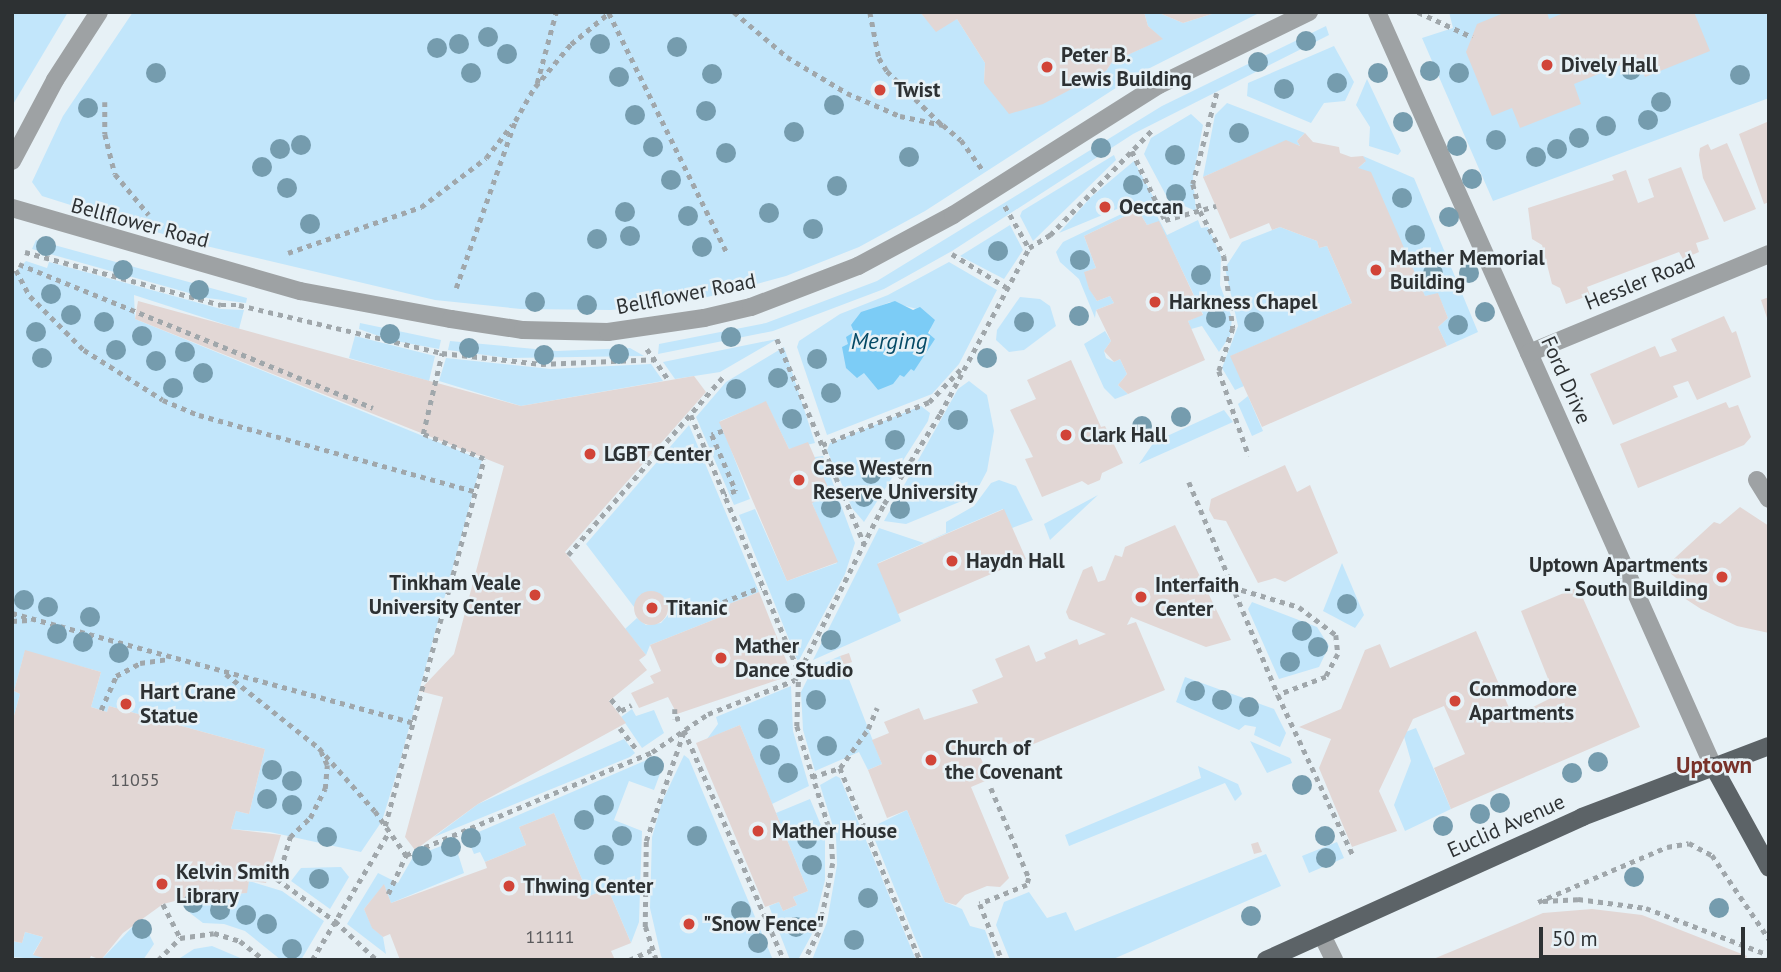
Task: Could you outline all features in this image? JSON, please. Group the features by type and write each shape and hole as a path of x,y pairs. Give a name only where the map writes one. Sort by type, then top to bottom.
{"main road":[{"name":"Euclid Avenue","path":"1266,960 1569,823 1769,746"},
{"path":"1713,766 1769,868"}],"street":[{"path":"12,161 55,80 99,12"},
{"name":"Bellflower Road","path":"12,208 300,291 523,330 608,332 704,318 804,289 911,239 1159,85 1309,12"},
{"name":"Ford Drive","path":"1377,12 1713,766"},
{"name":"Hessler Road","path":"1529,353 1769,254"},
{"path":"1758,480 1769,499"},
{"path":"1322,935 1334,960"}],"path":[{"path":"535,87 556,12"},
{"path":"288,253 421,206 486,158 515,121 535,87 571,44 609,12 727,253"},
{"path":"734,12 787,57 847,93 900,116 943,125"},
{"path":"870,12 879,58 887,71 961,139 994,187 1029,248"},
{"path":"1418,12 1472,37"},
{"path":"1217,93 1193,184 1200,211 1224,256 1233,328 1219,371 1249,456"},
{"path":"105,102 105,134 116,174 149,215"},
{"path":"456,288 515,121"},
{"path":"388,894 407,855 652,752 708,713 795,680 864,543 1029,248 1050,235 1152,130"},
{"path":"1132,150 1165,220 1216,206"},
{"path":"952,254 1006,287"},
{"path":"19,264 373,408"},
{"path":"16,270 30,296 84,350 163,400 211,419 476,492"},
{"path":"777,339 864,543"},
{"path":"645,346 669,380"},
{"path":"385,826 484,459 424,434 442,353"},
{"path":"822,445 929,402 965,365"},
{"path":"568,555 723,377"},
{"path":"691,415 761,587 799,672 795,713 831,834 833,863 819,932 806,960"},
{"path":"723,431 712,435 737,491 726,495"},
{"path":"1189,482 1278,695 1354,857"},
{"path":"724,606 723,602 761,587"},
{"path":"1232,587 1299,607 1336,635 1338,654 1326,677 1278,695"},
{"path":"12,613 414,723"},
{"path":"12,621 33,619"},
{"path":"101,710 112,681 125,670 175,658"},
{"path":"219,670 284,715 319,748 407,855"},
{"path":"611,699 621,711 631,705"},
{"path":"812,777 840,768 868,729 877,708"},
{"path":"675,709 675,719 683,717"},
{"path":"620,728 639,751"},
{"path":"656,960 651,950 643,902 646,841 684,730"},
{"path":"684,730 784,960"},
{"path":"278,880 290,837 310,818 325,789 327,765 319,748"},
{"path":"840,768 920,960"},
{"path":"991,788 1029,878 1027,885 980,904 1002,960"},
{"path":"312,960 389,832"},
{"path":"1769,939 1712,855 1689,843 1667,846 1538,902 1578,899 1646,908 1769,955"},
{"path":"269,873 335,921 377,960"},
{"path":"163,904 180,938"},
{"path":"158,960 180,938 201,933 226,935 264,960"},
{"path":"629,960 651,950"}],"shaded area":[{"path":"12,12 68,12 12,106"},
{"path":"133,12 920,12 933,27 957,19 985,63 984,83 1106,71 1112,62 1162,39 1148,26 1144,12 1157,12 1183,23 1218,12 1261,12 1136,75 925,211 859,247 786,276 700,299 611,310 521,309 435,300 185,241 42,196 32,182 63,116"},
{"path":"1449,12 1769,12 1769,98 1493,201 1422,38 1453,28"},
{"path":"1326,26 1329,35 1133,134 952,251 884,289 773,331 658,354 659,344 766,323 877,281 1162,106"},
{"path":"1334,46 1354,82 1345,101 1324,103 1311,123 1247,96 1248,83"},
{"path":"1367,79 1401,151 1398,155 1369,146 1370,127 1356,105"},
{"path":"1227,103 1305,133 1297,141 1300,146 1286,141 1203,177 1215,115"},
{"path":"1191,114 1203,125 1193,178 1196,211 1168,199 1144,154 1151,138"},
{"path":"1114,155 1116,160 1033,241 1020,216 1022,211"},
{"path":"1363,156 1414,178 1478,332 1447,346 1438,327 1448,318 1438,294 1425,296 1358,168 1365,162"},
{"path":"1134,161 1156,202 1134,202 1059,233 1091,197"},
{"path":"1136,207 1155,212 1167,235 1198,220 1201,228 1208,227 1221,256 1220,285 1232,318 1230,336 1219,352 1202,326 1191,329 1188,321 1203,314 1159,222 1147,225 1138,210 1084,236 1096,268 1085,272 1089,288 1097,301 1110,296 1114,303 1096,310 1095,318 1079,279 1060,262 1056,252 1063,242"},
{"path":"1010,225 1023,250 1004,279 960,256"},
{"path":"1280,227 1317,241 1319,248 1327,246 1352,303 1231,356 1244,386 1235,390 1222,368 1238,326 1225,268 1242,242"},
{"path":"36,240 247,298 246,303 207,298 32,249"},
{"path":"26,261 47,268 49,262 221,309 244,310 239,329 134,295 135,319 482,460 382,821 361,852 270,832 231,829 236,811 249,814 265,749 109,706 107,712 91,707 101,672 25,651 14,691 20,694 12,723 12,275"},
{"path":"949,262 997,290 959,364 932,394 827,435 797,347 799,341 840,314 888,295","holes":["890,302 917,309 931,323 928,346 911,368 878,390 864,372 858,377 847,357 849,344 861,314"]},
{"path":"1020,297 1040,299 1050,306 1056,326 1024,350 1009,352 996,340 997,330"},
{"path":"360,323 441,340 439,349 390,340 359,329"},
{"path":"1105,331 1111,341 1104,351 1106,358 1114,362 1120,359 1127,374 1118,385 1128,394 1115,399 1104,388 1084,344"},
{"path":"355,336 435,356 429,381 349,358"},
{"path":"777,339 720,372 675,379 663,362"},
{"path":"450,341 557,351 630,348 644,356 508,358 448,350"},
{"path":"784,347 815,443 789,449 766,402 720,421 750,499 734,505 696,417 726,382"},
{"path":"446,358 551,369 651,364 663,381 521,406 439,381"},
{"path":"969,381 987,395 994,431 987,471 979,486 969,498 906,524 884,521 958,389"},
{"path":"1248,396 1263,431 1252,436 1238,404"},
{"path":"921,406 930,413 928,421 864,522 852,508 827,450 830,443"},
{"path":"1224,410 1233,422 1139,464 1154,442"},
{"path":"689,425 759,592 719,608 723,616 650,645 646,655 625,629 637,618 646,625 661,623 668,615 668,603 652,591 640,595 634,607 586,544"},
{"path":"823,456 855,543 845,574 798,662 739,515 755,509 787,581 837,563 812,503 815,457"},
{"path":"999,480 1016,486 1033,520 1012,528 1003,509 878,563 901,621 813,660 879,528 924,543 946,533 946,522 974,506 991,483"},
{"path":"1098,495 1050,540 1044,524"},
{"path":"1342,563 1364,615 1355,628 1323,611"},
{"path":"1252,602 1317,627 1329,646 1319,667 1279,679 1248,609"},
{"path":"840,656 882,764 868,770 859,752 815,771 803,730 801,692 813,668"},
{"path":"1185,677 1274,709 1286,733 1280,747 1254,735 1256,727 1245,725 1239,730 1176,702"},
{"path":"791,686 793,731 809,786 772,804 740,725 707,739 718,724 716,717"},
{"path":"632,709 636,716 654,710 664,733 642,748 621,717"},
{"path":"1416,728 1451,809 1405,831 1394,805 1411,761 1403,733"},
{"path":"624,739 635,753 630,757 434,837 478,804"},
{"path":"1250,741 1290,758 1292,763 1267,773"},
{"path":"684,755 689,759 773,960 663,960 661,956 650,908 652,837 662,802"},
{"path":"656,756 664,763 654,790 629,781 614,820 642,831 639,922 631,943 608,889 589,896 554,813 519,827 526,845 485,862 480,852 474,854 467,837"},
{"path":"1198,766 1238,784 1242,794 1235,801 1225,783 1069,846 1065,835 1201,778"},
{"path":"836,776 840,778 916,960 812,960 827,922 837,865 836,836 820,785"},
{"path":"810,799 825,835 825,880 812,934 798,960 790,960 769,906 779,902 783,911 797,905 793,897 808,891 776,813"},
{"path":"907,810 945,902 962,909 970,926 985,930 996,960 924,960 870,828"},
{"path":"454,841 464,873 391,903 384,885 364,909 372,927 383,937 386,954 347,924 378,873 398,883 413,857"},
{"path":"1337,842 1344,858 1309,873 1302,856"},
{"path":"1266,854 1281,886 1111,960 1010,960 996,925 1004,902 1029,892 1047,918 1066,912 1075,931"},
{"path":"341,867 349,877 330,909 291,881 301,868"},
{"path":"249,881 282,891 324,921 301,960 281,960 245,931 224,924 203,923 190,913 191,897 246,893"},
{"path":"137,922 144,924 154,944 143,960 101,960"},
{"path":"25,932 43,937 33,954 50,960 12,957 12,941 22,943"},
{"path":"212,946 245,960 177,960 194,949"}],"water":[{"name":"Merging","path":"895,301 913,310 920,307 935,320 928,333 935,339 914,371 911,369 904,377 900,375 893,384 878,390 864,373 857,378 846,368 842,347 848,344 846,337 854,332 851,325 861,312"}],"building":[{"name":"Peter B. Lewis Building","path":"920,12 1144,12 1148,26 1163,39 1112,62 1106,71 1043,104 1009,114 984,83 985,63 957,19 936,32"},
{"name":"Peter B. Lewis Building","path":"1157,12 1218,12 1183,23"},
{"name":"Dively Hall","path":"1506,12 1547,12 1549,19 1566,12 1694,12 1710,51 1645,77 1638,58 1574,84 1581,104 1520,128 1512,108 1492,116 1466,52 1477,24"},
{"path":"1767,122 1769,202 1764,204 1739,134"},
{"name":"Mather Memorial Building","path":"1305,133 1313,142 1339,147 1340,153 1351,157 1363,156 1366,161 1358,168 1371,172 1425,296 1438,293 1448,318 1438,327 1447,346 1262,427 1230,356 1352,303 1327,246 1319,248 1317,241 1280,227 1272,230 1269,223 1230,239 1203,177 1286,140 1300,146 1297,141"},
{"path":"1727,143 1756,209 1724,222 1703,178 1699,155 1700,148 1708,144 1711,150"},
{"path":"1681,167 1709,239 1696,243 1699,252 1683,259 1679,252 1587,287 1590,295 1566,304 1560,288 1552,284 1542,245 1532,239 1528,208 1614,180 1612,175 1626,170 1638,203 1654,197 1648,179"},
{"name":"Harkness Chapel","path":"1138,210 1147,225 1159,221 1203,315 1188,321 1205,360 1128,394 1118,385 1127,374 1120,359 1114,362 1104,351 1111,341 1096,310 1114,303 1110,296 1097,301 1089,289 1084,272 1096,268 1084,236"},
{"path":"1769,297 1769,321 1768,321 1761,300"},
{"name":"Tinkham Veale University Center","path":"138,301 521,406 694,376 706,392 565,552 646,655 639,660 647,670 609,701 626,723 478,804 415,850 405,837 443,697 419,691 454,654 504,466 135,319"},
{"path":"1724,316 1732,333 1736,331 1751,377 1697,400 1688,381 1673,386 1678,397 1613,425 1590,374 1655,346 1660,357 1677,351 1671,339"},
{"name":"Clark Hall","path":"1071,360 1101,427 1105,426 1123,463 1102,473 1100,480 1088,485 1082,481 1042,497 1025,459 1033,457 1010,410 1036,399 1027,380"},
{"path":"766,401 789,449 808,442 831,494 812,503 838,562 787,581 719,422"},
{"path":"1726,402 1729,408 1738,405 1751,437 1744,445 1638,488 1620,444"},
{"path":"1285,465 1297,492 1310,485 1338,553 1285,582 1275,578 1258,583 1226,521 1214,519 1209,510 1211,499"},
{"name":"Uptown Apartments - South Building","path":"1740,507 1769,526 1769,633 1737,626 1701,609 1681,596 1687,587 1664,568 1714,522 1720,524"},
{"name":"Haydn Hall","path":"1004,509 1026,559 898,614 877,564"},
{"name":"Church of the Covenant","path":"1175,525 1231,640 1206,647 1131,617 1127,625 1136,622 1165,690 1019,750 1016,741 980,756 990,779 971,787 1009,878 1000,887 987,886 965,895 956,905 945,902 907,810 887,818 868,770 882,764 872,740 889,733 884,722 919,708 924,720 978,703 972,690 1003,677 995,659 1029,645 1036,662 1046,658 1044,653 1077,639 1079,645 1106,634 1069,619 1066,612 1083,570 1092,566 1098,582 1105,580 1115,555 1122,557 1125,547"},
{"name":"Commodore Apartments","path":"1578,587 1640,727 1451,809 1434,768 1465,754 1444,706 1413,719 1379,791 1397,831 1352,847 1319,768 1331,739 1299,727 1341,709 1365,650 1380,644 1390,668 1476,631 1513,717 1555,696 1521,611"},
{"name":"Titanic","path":"651,591 663,596 668,608 663,620 651,625 639,620 634,608 639,596"},
{"name":"Mather Dance Studio","path":"759,592 792,675 677,714 668,697 639,708 631,693 654,683 650,676 661,671 650,645 723,616 719,608"},
{"name":"Kelvin Smith Library","path":"25,650 101,672 91,707 107,712 109,706 265,749 249,814 236,811 231,829 281,835 266,883 249,881 247,893 191,897 163,904 123,933 101,960 91,956 89,960 50,960 33,955 43,937 25,932 22,943 12,941 12,723 20,694 14,691"},
{"path":"849,653 852,662 844,665 840,656"},
{"name":"Mather House","path":"740,725 808,891 793,897 797,905 783,911 779,902 765,907 696,743"},
{"name":"Thwing Center","path":"554,813 589,896 608,889 631,943 611,951 615,960 400,960 390,934 383,937 372,928 364,909 384,884 391,903 487,868 485,862 526,845 519,827"},
{"path":"1258,842 1262,852 1254,854 1251,844"},
{"path":"1592,909 1642,915 1747,956 1745,960 1431,960 1543,913"}],"place":[{"name":"Dively Hall","path":"1547,65"},
{"name":"Peter B. Lewis Building","path":"1047,67"},
{"name":"Twist","path":"880,90"},
{"name":"Oeccan","path":"1105,207"},
{"name":"Mather Memorial Building","path":"1376,270"},
{"name":"Harkness Chapel","path":"1155,302"},
{"name":"Clark Hall","path":"1066,435"},
{"name":"LGBT Center","path":"590,454"},
{"name":"Case Western Reserve University","path":"799,480"},
{"name":"Haydn Hall","path":"952,561"},
{"name":"Uptown Apartments - South Building","path":"1722,577"},
{"name":"Tinkham Veale University Center","path":"535,595"},
{"name":"Interfaith Center","path":"1141,597"},
{"name":"Titanic","path":"652,608"},
{"name":"Mather Dance Studio","path":"721,658"},
{"name":"Commodore Apartments","path":"1455,701"},
{"name":"Hart Crane Statue","path":"126,704"},
{"name":"Church of the Covenant","path":"931,760"},
{"name":"Mather House","path":"758,831"},
{"name":"Kelvin Smith Library","path":"162,884"},
{"name":"Thwing Center","path":"509,886"},
{"name":"\"Snow Fence\"","path":"689,924"}],"district":[{"name":"Uptown","path":"1714,765"}]}
